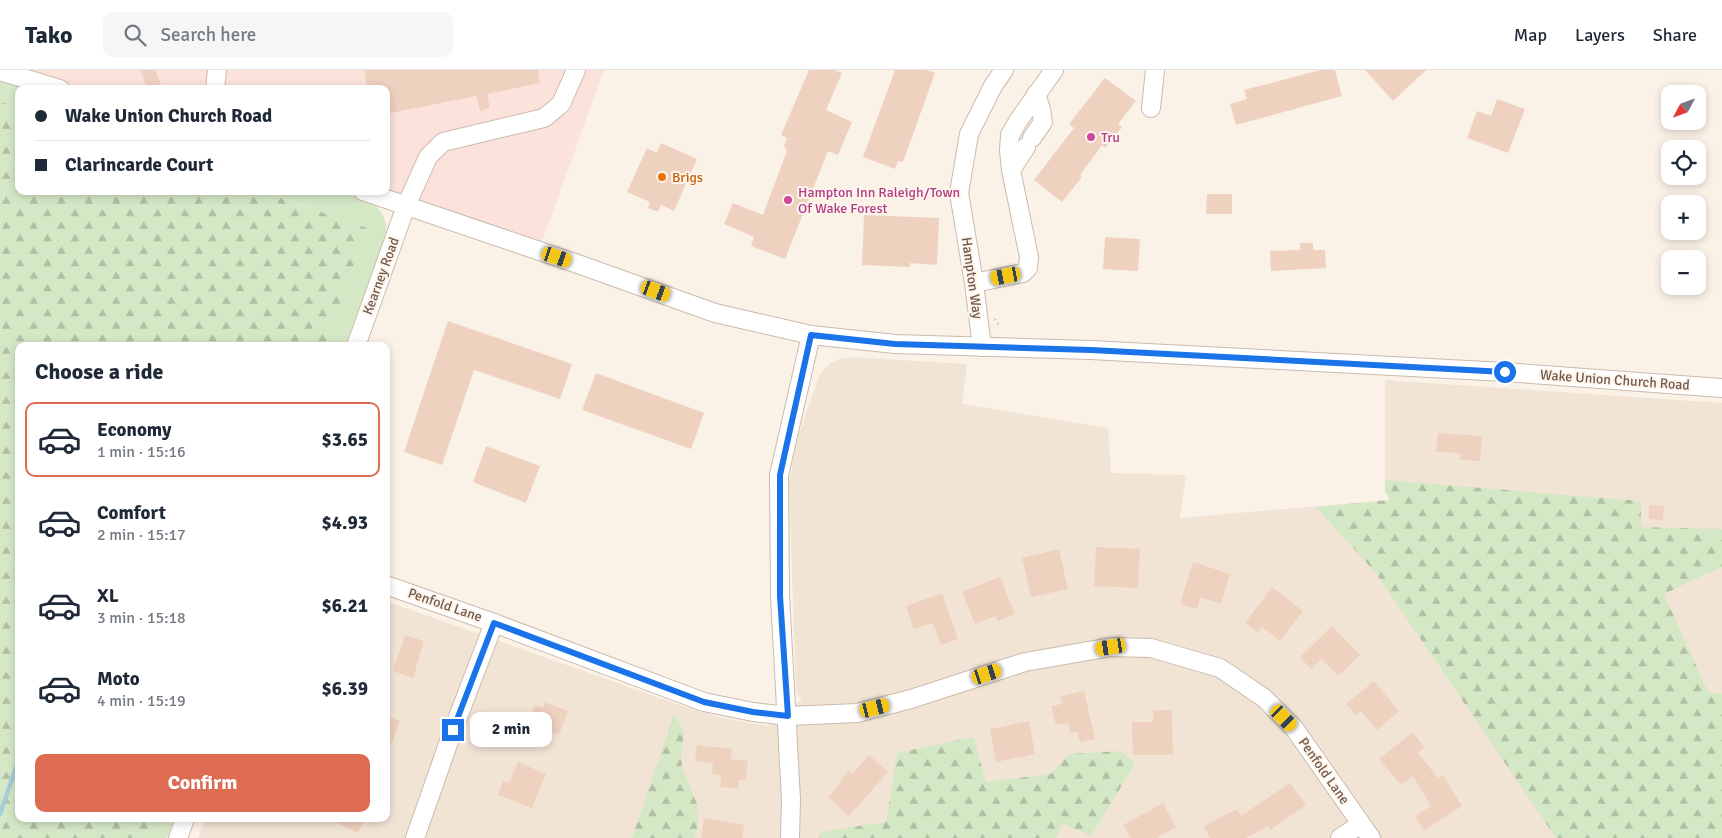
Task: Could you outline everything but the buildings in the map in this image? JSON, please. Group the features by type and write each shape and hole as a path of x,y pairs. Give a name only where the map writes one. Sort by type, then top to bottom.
{"street":[{"path":"215,85 217,70"},
{"name":"Kearney Road","path":"357,342 406,206 428,157 443,142 544,118 560,104 576,70"},
{"name":"Hampton Way","path":"982,347 974,283 959,193 969,134 993,86 1004,70"},
{"path":"974,283 1023,273 1028,268 1029,257 1011,170 1010,135 1054,70"},
{"path":"1150,108 1155,70"},
{"path":"0,71 47,85"},
{"path":"1011,170 1043,122 1036,94"},
{"name":"Wake Union Church Road","path":"374,195 714,312 811,335 895,344 1091,350 1505,372 1722,388"},
{"path":"790,838 791,800 788,716 780,596 780,475 811,335"},
{"name":"Penfold Lane","path":"390,586 494,623 704,702 753,712 788,716 857,713 912,699 1025,662 1111,647 1151,648 1220,668 1264,698 1294,728 1366,831"},
{"path":"415,838 453,730 494,623"},
{"path":"178,838 184,822"},
{"path":"1340,838 1366,831"}],"shaded area":[{"path":"25,70 604,70 542,242 434,209 390,192 390,85 70,85"},
{"path":"851,357 967,364 962,404 1108,428 1111,473 1186,475 1180,518 1390,500 1385,491 1385,380 1722,403 1722,838 198,838 204,822 390,822 390,602 677,704 722,718 768,726 802,699 796,692 789,482 798,436 820,374 829,364"}],"green space":[{"path":"0,79 18,85 15,85 15,107 0,101"},
{"path":"0,101 15,107 15,195 272,195 367,228 326,342 15,342 15,822 158,822 152,838 0,838"},
{"path":"272,195 351,195 368,201 380,211 386,225 384,241 346,342 326,342 367,228"},
{"path":"1385,480 1641,501 1641,527 1722,529 1722,567 1664,594 1708,692 1722,694 1722,838 1556,838 1375,572 1316,507 1390,500 1385,491"},
{"path":"674,714 684,735 681,754 682,767 697,804 698,826 694,838 632,838"},
{"path":"974,737 986,782 1051,774 1069,754 1121,751 1135,764 1091,836 1063,824 1056,838 819,838 820,832 886,822 897,753"},
{"path":"158,822 173,822 167,838 152,838"}],"waterway":[{"path":"0,814 15,771"}],"place":[{"name":"Tru","path":"1091,137"},
{"name":"Brigs","path":"662,177"},
{"name":"Hampton Inn Raleigh/Town Of Wake Forest","path":"788,200"}],"route":[{"path":"453,730 494,623 704,702 753,712 788,716 780,596 780,475 811,335 895,344 1091,350 1505,372"}]}
